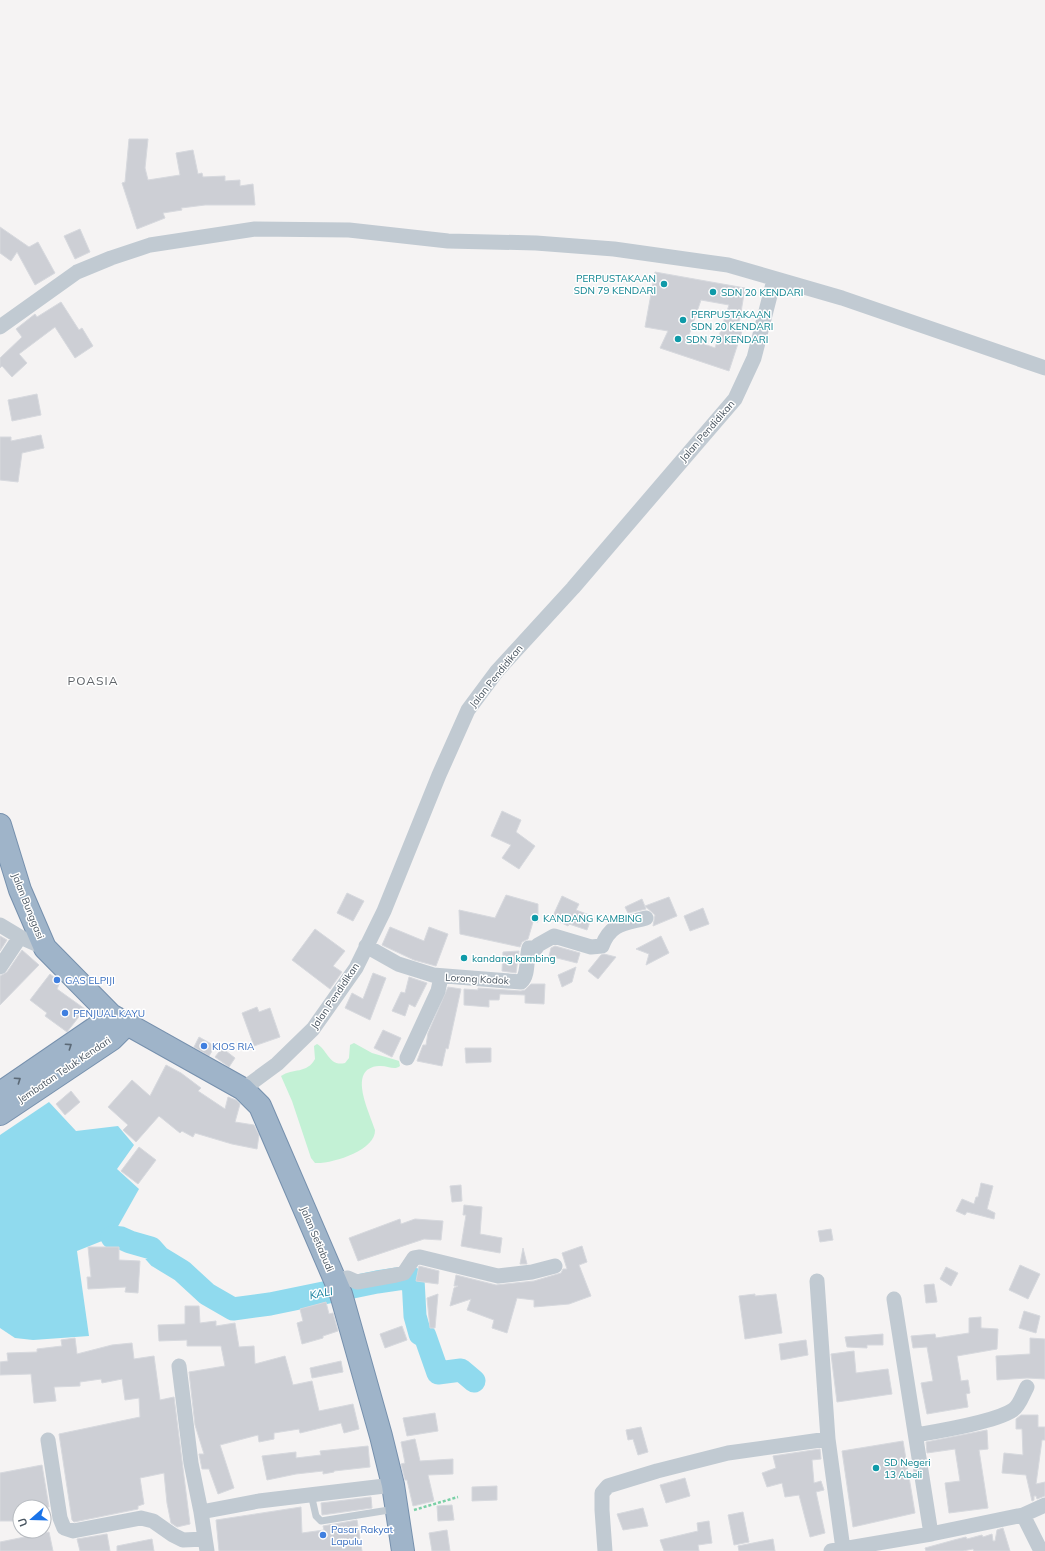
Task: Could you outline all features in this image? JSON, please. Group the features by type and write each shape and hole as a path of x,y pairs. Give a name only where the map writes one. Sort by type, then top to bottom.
{"highway":[{"name":"Jalan Bunggasi","path":"0,825 20,890 45,948 119,1020"},
{"name":"Jalan Setiabudi","path":"119,1020 243,1089 260,1106 337,1286 368,1388 393,1485 403,1551"},
{"name":"Jembatan Teluk Kendari","path":"0,1114 42,1075 119,1020"},
{"name":"Jembatan Teluk Kendari","path":"0,1093 42,1075"}],"street":[{"path":"0,327 77,272 111,258 150,246 255,229 349,230 448,241 536,243 614,249 728,265 774,280 842,298 1045,368"},
{"name":"Jalan Pendidikan","path":"243,1089 277,1064 313,1029 356,968 384,910 439,775 468,710 497,671 573,588 735,399 754,358 774,280"},
{"name":"Lorong Kodok","path":"366,946 404,967 441,977 521,982 524,979 529,948 536,948 554,936 591,947 602,946 606,936 612,928 646,918"},
{"path":"0,925 20,937 45,948"},
{"path":"0,967 20,937"},
{"path":"407,1058 438,991 441,977"},
{"path":"337,1286 348,1278 357,1282 404,1273 414,1258 420,1257 498,1276 532,1272 555,1266"},
{"path":"818,1281 835,1551 931,1534 1023,1515 1045,1505"},
{"path":"894,1299 931,1534"},
{"path":"48,1440 60,1518 64,1528 73,1531 141,1518 153,1521 183,1540 206,1545 191,1463 179,1366"},
{"path":"916,1435 959,1427 1009,1412 1018,1405 1027,1387"},
{"path":"605,1551 602,1493 608,1486 633,1477 728,1453 828,1439"},
{"path":"201,1512 311,1494 393,1485"},
{"path":"1023,1515 1041,1551"}],"lane":[{"path":"311,1494 316,1516 321,1522 396,1512"}],"path":[{"path":"396,1512 458,1497"}],"green space":[{"path":"354,1043 372,1053 399,1061 400,1066 393,1068 379,1066 369,1069 364,1074 362,1083 365,1103 375,1130 369,1144 342,1158 323,1163 315,1163 311,1158 292,1101 281,1076 290,1072 304,1069 312,1064 315,1059 314,1046 317,1044 332,1060 340,1064 345,1063 349,1058 350,1045"}],"water":[{"path":"49,1102 76,1131 118,1126 134,1145 117,1169 139,1189 112,1237 77,1251 89,1336 33,1340 15,1338 0,1328 0,1135"}],"building":[{"path":"129,139 148,139 145,168 148,180 180,175 176,153 193,150 198,174 202,173 203,177 225,176 225,181 240,180 240,186 253,184 255,205 205,205 181,208 182,210 163,213 165,218 137,229 122,183 125,182"},
{"path":"0,227 29,247 38,242 55,273 35,285 17,252 11,261 0,253"},
{"path":"80,229 90,252 75,259 64,236"},
{"path":"655,272 745,288 739,324 744,325 729,371 660,348 668,331 645,327","holes":["701,300 729,305 715,348 688,338"]},
{"path":"61,302 79,330 82,328 93,346 75,358 55,327 19,354 27,363 12,377 2,366 0,368 0,358 22,337 16,329 35,314 37,317"},
{"path":"37,394 41,415 12,421 8,400"},
{"path":"41,435 44,448 22,453 18,482 0,480 0,437 11,437 11,441"},
{"path":"502,811 521,820 516,832 535,846 519,869 502,858 511,845 491,836"},
{"path":"347,893 364,901 353,921 337,913"},
{"path":"506,895 538,904 538,922 533,922 528,939 522,942 520,947 460,934 459,910 495,918"},
{"path":"562,896 579,904 576,910 592,916 587,930 569,924 568,926 552,918"},
{"path":"669,897 677,916 653,926 655,915 645,906"},
{"path":"642,899 646,909 628,913 625,907"},
{"path":"703,908 709,924 690,931 684,916"},
{"path":"390,927 424,941 429,927 448,934 436,966 414,960 382,945"},
{"path":"315,929 345,951 333,966 342,972 330,989 292,960"},
{"path":"0,936 7,940 0,951"},
{"path":"661,936 669,953 646,965 649,954 636,949"},
{"path":"555,946 580,953 577,963 549,956 551,948"},
{"path":"22,950 39,965 0,1005 0,976 7,972"},
{"path":"519,951 516,973 502,971 503,952"},
{"path":"604,954 616,957 598,979 588,971 601,955"},
{"path":"576,967 572,982 562,987 558,975"},
{"path":"373,973 386,978 370,1020 345,1008 352,993 363,999"},
{"path":"50,974 60,982 57,989 85,1009 67,1032 45,1016 47,1013 30,1000"},
{"path":"409,977 427,983 415,1007 409,1004 405,1016 392,1011 401,992 405,993"},
{"path":"531,984 545,984 544,1004 525,1003 525,995 500,994 499,1000 489,1000 489,1007 464,1005 464,989 478,990 478,988 521,991 525,990"},
{"path":"448,987 461,989 448,1049 446,1048 442,1066 417,1061 423,1045 426,1045 428,1033"},
{"path":"257,1007 259,1012 270,1008 280,1037 254,1046 242,1013"},
{"path":"383,1030 401,1038 392,1057 374,1048"},
{"name":"KIOS RIA","path":"199,1037 215,1046 209,1056 194,1047"},
{"path":"222,1048 235,1058 229,1067 215,1057"},
{"path":"465,1048 491,1048 491,1062 466,1063"},
{"path":"166,1065 181,1073 201,1088 198,1091 225,1109 228,1097 236,1100 240,1104 235,1122 254,1125 259,1135 257,1149 232,1144 195,1133 193,1137 182,1131 180,1133 159,1116 136,1142 123,1130 128,1125 108,1107 132,1080 150,1096"},
{"path":"71,1091 80,1102 65,1115 56,1104"},
{"path":"139,1147 156,1160 138,1184 121,1171"},
{"path":"981,1183 993,1186 987,1209 995,1213 994,1219 967,1212 965,1215 956,1211 962,1199 974,1204 976,1197 978,1197"},
{"path":"461,1185 462,1201 452,1202 450,1186"},
{"path":"464,1205 482,1207 480,1234 502,1238 500,1253 461,1246 466,1215 463,1215"},
{"path":"400,1219 401,1224 415,1219 443,1221 441,1240 424,1239 358,1261 349,1238"},
{"path":"831,1229 833,1240 820,1242 818,1231"},
{"path":"582,1246 587,1262 579,1265 591,1296 569,1304 534,1307 534,1300 517,1298 507,1333 492,1328 494,1320 467,1310 471,1299 450,1306 454,1288 458,1286 454,1286 456,1275 496,1285 534,1281 561,1273 563,1269 567,1269 562,1253"},
{"path":"88,1247 119,1247 119,1260 140,1261 138,1293 125,1292 126,1287 88,1289 87,1277 91,1277"},
{"path":"523,1248 527,1264 520,1264"},
{"path":"1020,1265 1040,1274 1028,1299 1009,1290"},
{"path":"419,1266 439,1271 438,1284 416,1281"},
{"path":"946,1267 958,1273 951,1286 940,1279"},
{"path":"934,1284 937,1302 926,1303 924,1285"},
{"path":"438,1294 435,1328 430,1328 427,1298"},
{"path":"755,1294 755,1296 776,1294 782,1333 745,1339 739,1296"},
{"path":"326,1302 329,1314 333,1313 338,1331 323,1336 323,1338 302,1344 297,1323 303,1321 300,1309"},
{"path":"185,1306 199,1306 200,1323 216,1321 216,1326 235,1323 239,1347 254,1346 255,1364 285,1356 293,1385 312,1381 319,1411 353,1404 359,1429 344,1433 341,1423 300,1433 299,1429 274,1433 274,1439 259,1442 258,1435 220,1445 234,1488 218,1494 209,1469 202,1469 199,1454 204,1454 195,1425 189,1372 225,1366 221,1346 187,1346 187,1340 159,1341 158,1325 185,1324"},
{"path":"1024,1311 1040,1316 1036,1333 1019,1328"},
{"path":"981,1317 981,1328 998,1329 997,1349 957,1356 961,1381 968,1380 970,1393 966,1394 968,1407 927,1414 921,1383 933,1381 927,1347 913,1348 911,1336 935,1334 936,1338 969,1333 969,1318"},
{"path":"402,1326 407,1340 385,1348 380,1334"},
{"path":"883,1334 883,1345 867,1345 867,1348 847,1347 845,1337"},
{"path":"75,1338 77,1354 112,1345 132,1343 134,1359 154,1356 160,1400 174,1397 190,1524 177,1527 171,1523 164,1473 140,1478 144,1504 138,1506 138,1509 74,1522 72,1520 59,1434 140,1417 139,1398 125,1400 122,1379 102,1383 101,1379 80,1382 80,1386 54,1387 56,1401 34,1403 31,1374 0,1375 0,1362 8,1361 7,1353 37,1352 37,1349 62,1346 61,1340"},
{"path":"1030,1338 1045,1339 1045,1379 1027,1378 997,1380 996,1356 1030,1354"},
{"path":"806,1340 808,1355 781,1360 779,1344"},
{"path":"854,1351 856,1373 888,1369 892,1394 837,1402 831,1354"},
{"path":"341,1361 343,1372 312,1378 310,1368"},
{"path":"435,1413 438,1431 407,1436 403,1418"},
{"path":"1021,1415 1038,1415 1038,1427 1045,1427 1045,1440 1042,1440 1036,1484 1045,1482 1045,1496 1037,1499 1036,1496 1034,1496 1034,1500 1032,1501 1026,1475 1002,1473 1004,1453 1023,1455 1022,1429 1016,1429 1016,1419"},
{"path":"641,1427 648,1452 638,1455 633,1439 628,1440 626,1430"},
{"path":"987,1430 988,1449 979,1450 988,1508 949,1513 945,1483 960,1481 955,1449 927,1453 926,1442"},
{"path":"415,1439 420,1461 453,1459 453,1474 428,1475 434,1501 413,1506 407,1480 405,1480 401,1464 405,1463 401,1442"},
{"name":"SD Negeri 13 Abeli","path":"903,1441 915,1513 853,1527 842,1451"},
{"path":"368,1446 370,1467 334,1471 323,1474 323,1471 296,1474 267,1480 262,1456 296,1452 296,1458 321,1455 320,1451"},
{"path":"820,1449 821,1459 812,1460 814,1483 821,1481 824,1490 816,1492 825,1533 810,1537 799,1495 785,1497 782,1483 767,1487 762,1473 776,1468 773,1456"},
{"path":"42,1465 48,1499 12,1499 12,1521 0,1521 0,1473"},
{"path":"685,1478 690,1496 666,1503 660,1485"},
{"path":"497,1486 497,1500 472,1501 472,1487"},
{"path":"371,1497 372,1508 322,1515 321,1503"},
{"path":"452,1505 454,1520 438,1521 437,1506"},
{"path":"301,1507 302,1533 324,1530 323,1526 357,1520 362,1551 219,1551 216,1520"},
{"path":"643,1508 648,1526 623,1530 617,1514"},
{"path":"743,1512 749,1542 734,1545 728,1515"},
{"path":"709,1521 712,1543 698,1545 699,1551 664,1551 660,1540 698,1531 697,1523"},
{"path":"1003,1528 1010,1551 974,1551 973,1549 963,1551 926,1551 925,1548 966,1537 967,1539 992,1534 993,1541 995,1541 997,1530"},
{"path":"447,1530 450,1551 432,1551 429,1533"},
{"path":"107,1534 110,1551 80,1551 77,1539"},
{"path":"15,1539 50,1539 53,1551 0,1551 0,1542"},
{"path":"152,1539 154,1551 117,1551 117,1546"},
{"path":"773,1539 775,1551 739,1551 738,1546"}],"waterway":[{"name":"KALI","path":"112,1237 121,1238 151,1248 159,1257 182,1271 207,1294 233,1309 270,1304 377,1282 404,1278 413,1279 415,1316 420,1334 425,1336 438,1373 461,1370 474,1381"}],"place":[{"name":"PERPUSTAKAAN SDN 79 KENDARI","path":"664,284"},
{"name":"SDN 20 KENDARI","path":"713,292"},
{"name":"PERPUSTAKAAN SDN 20 KENDARI","path":"683,320"},
{"name":"SDN 79 KENDARI","path":"678,339"},
{"name":"KANDANG KAMBING","path":"535,918"},
{"name":"kandang kambing","path":"464,958"},
{"name":"GAS ELPIJI","path":"57,980"},
{"name":"PENJUAL KAYU","path":"65,1013"},
{"name":"KIOS RIA","path":"204,1046"},
{"name":"SD Negeri 13 Abeli","path":"876,1468"},
{"name":"Pasar Rakyat Lapulu","path":"323,1535"}],"district":[{"name":"POASIA","path":"93,680"}]}
